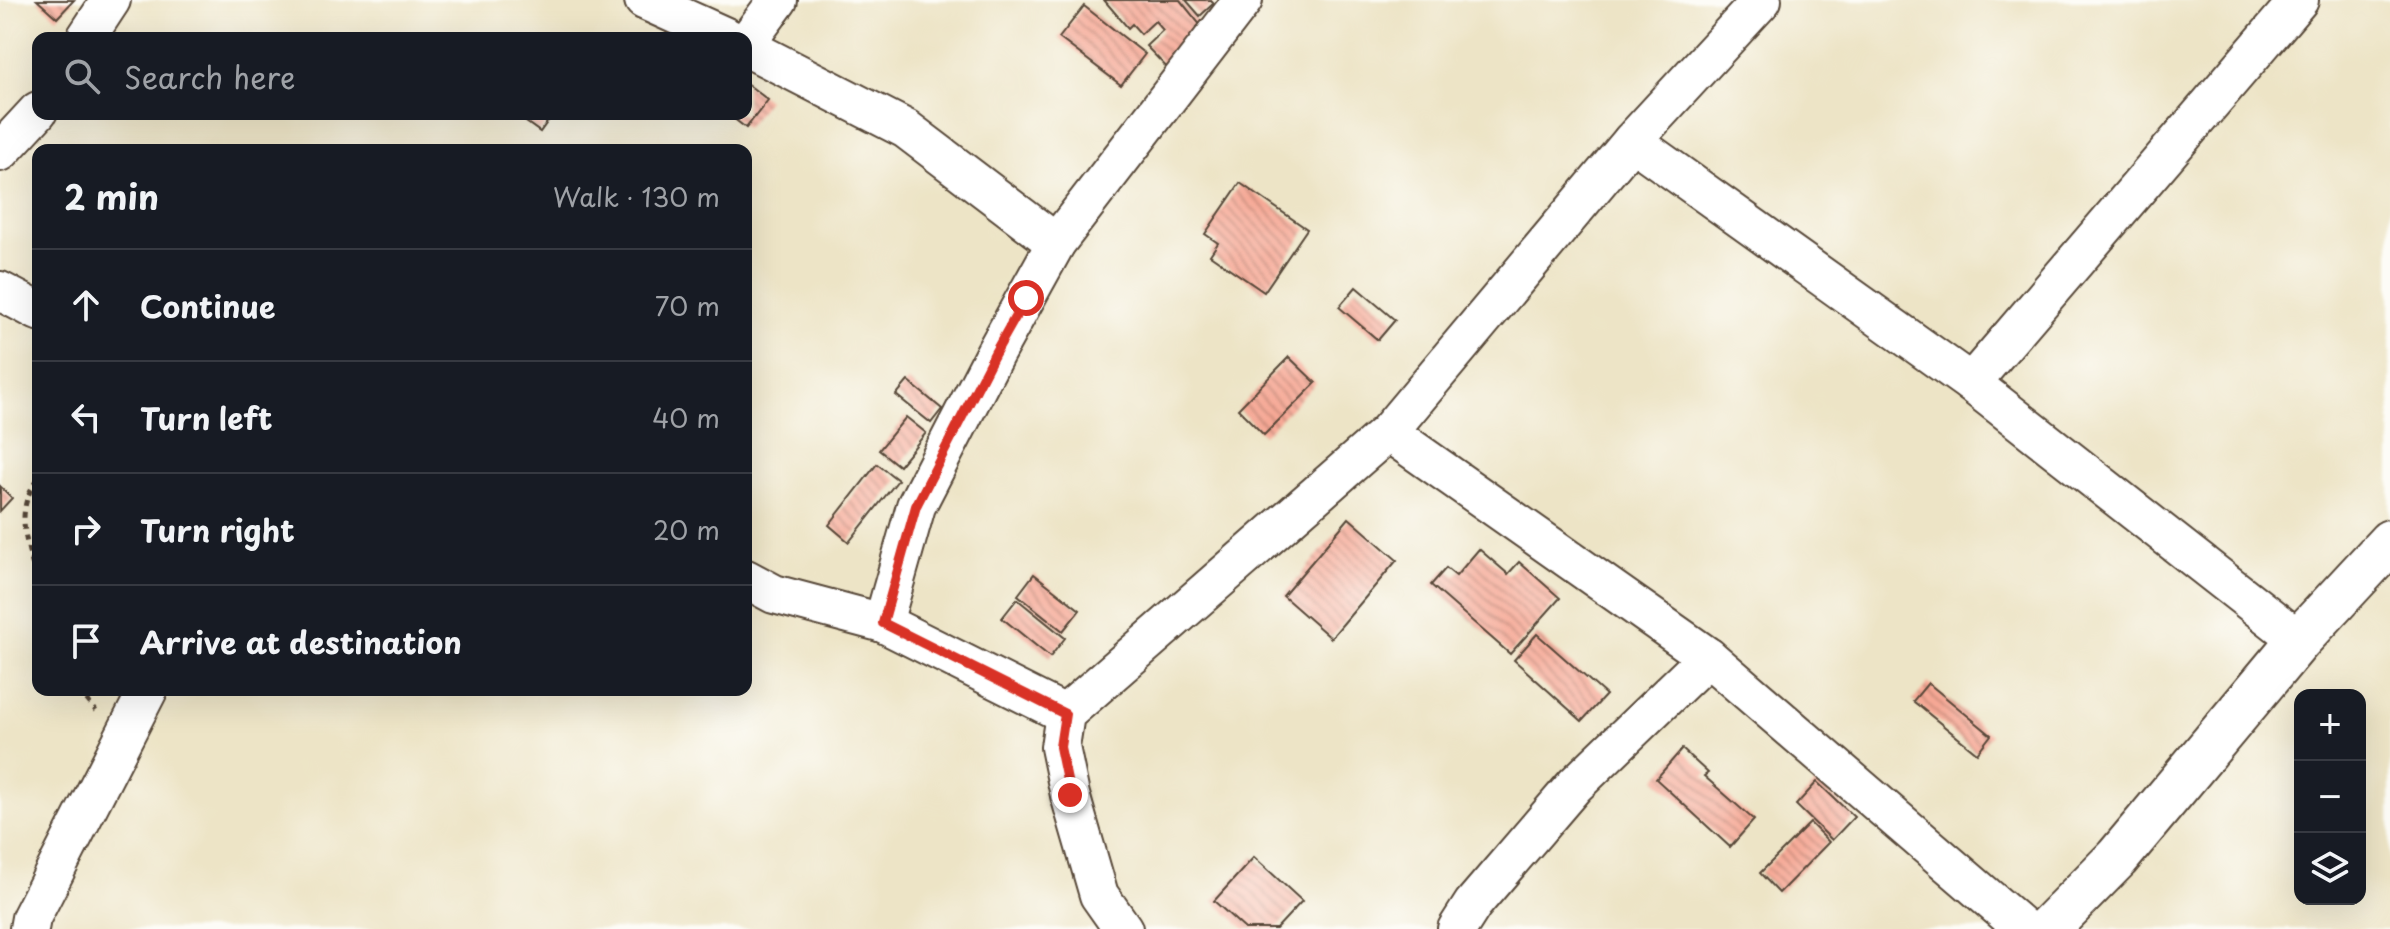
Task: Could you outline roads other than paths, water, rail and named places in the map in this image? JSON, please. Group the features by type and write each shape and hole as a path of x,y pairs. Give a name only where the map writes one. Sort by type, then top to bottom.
{"street":[{"path":"90,32 111,0"},
{"path":"644,0 715,32"},
{"path":"752,37 778,0"},
{"path":"883,623 916,506 1056,243 1243,0"},
{"path":"1123,929 1099,895 1070,795 1060,747 1065,714 1388,432 1632,141 1762,0"},
{"path":"1971,383 2299,0"},
{"path":"752,48 906,129 1056,243"},
{"path":"0,152 32,117"},
{"path":"1632,141 1971,383 2299,640"},
{"path":"0,291 32,308"},
{"path":"1388,432 1708,657 2024,929"},
{"path":"2047,929 2117,858 2299,640 2390,542"},
{"path":"752,582 774,594 883,623 1065,714"},
{"path":"1457,929 1473,904 1575,785 1708,657"},
{"path":"29,929 31,918 79,821 145,696"}]}
